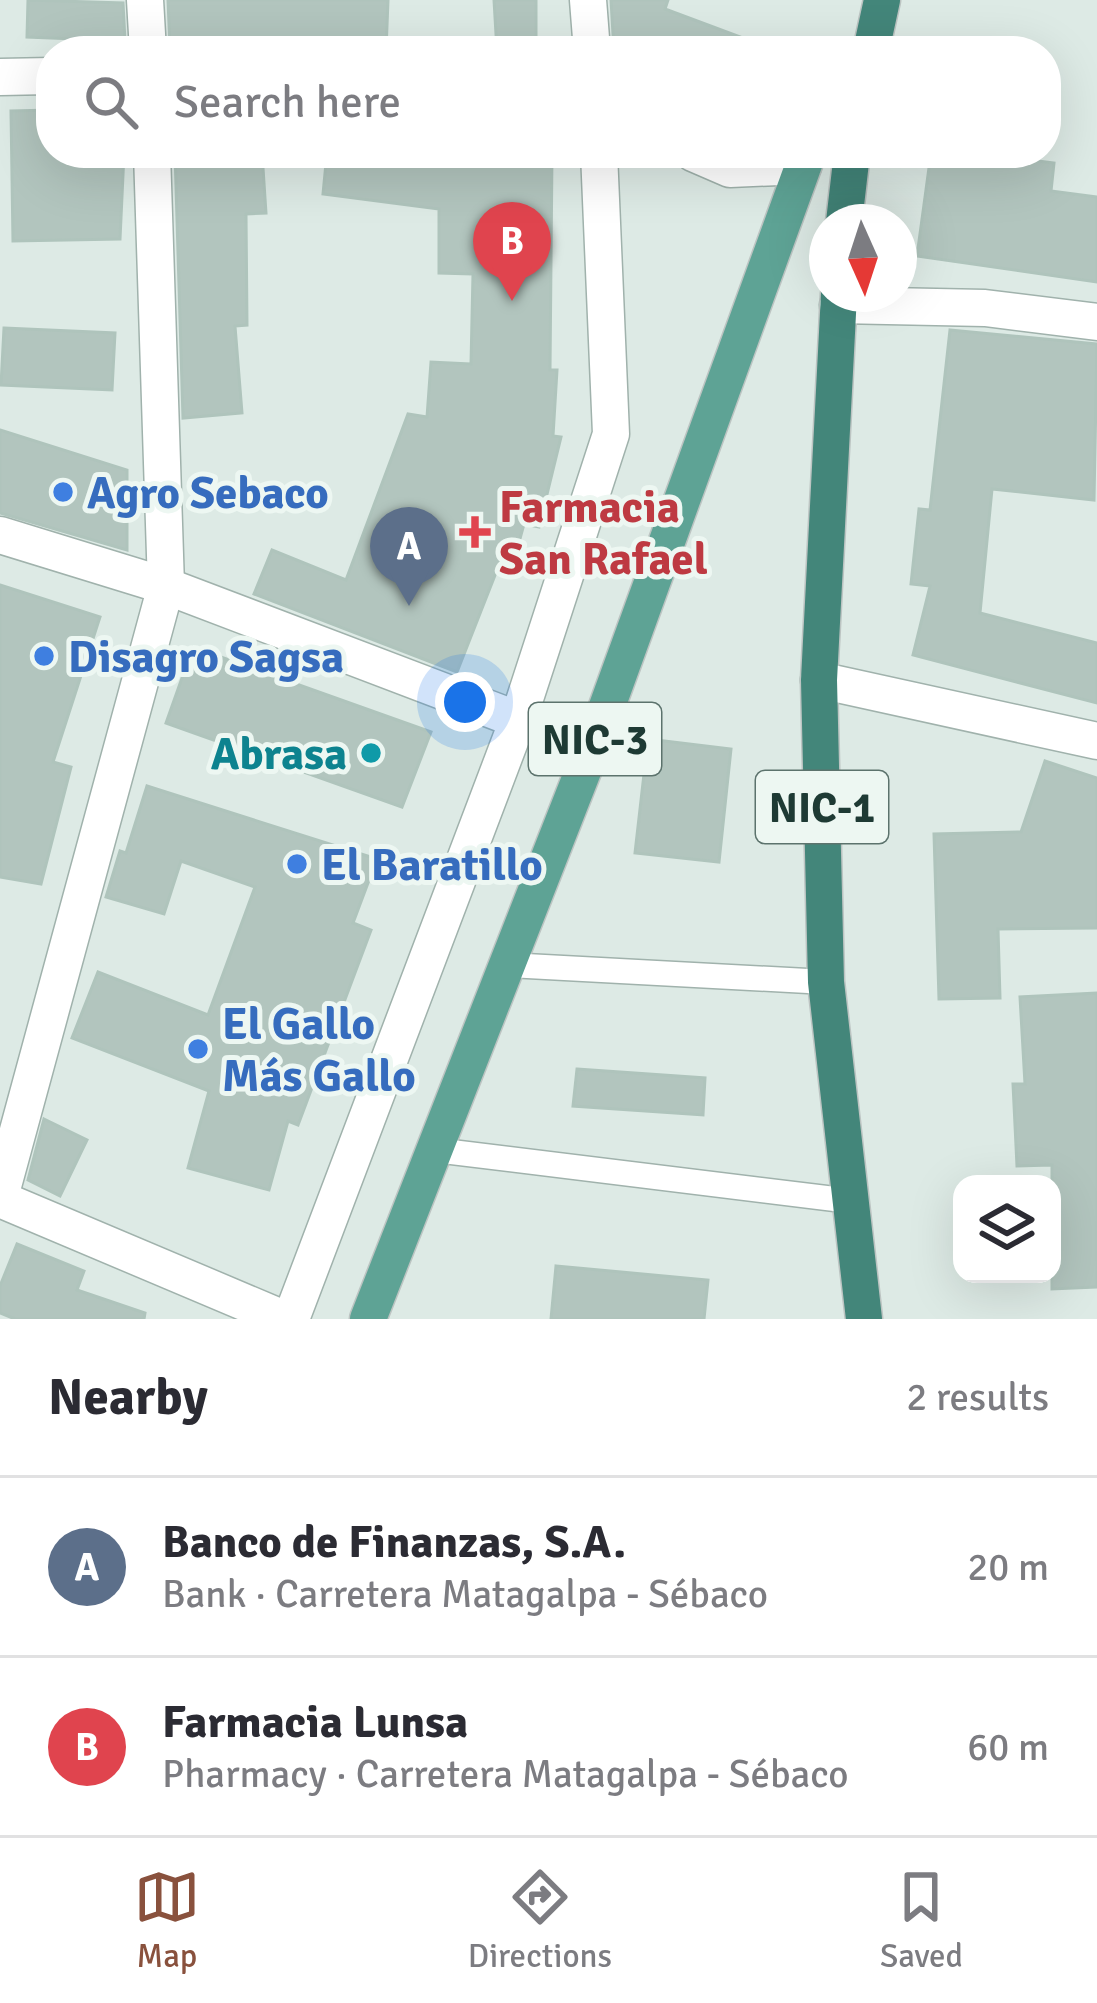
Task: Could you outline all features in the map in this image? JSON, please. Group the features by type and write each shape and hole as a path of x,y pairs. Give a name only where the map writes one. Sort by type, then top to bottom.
{"highway":[{"path":"874,36 882,0"},
{"path":"846,204 850,168"},
{"name":"NIC-1","path":"837,312 819,680 826,982 864,1319"}],"main road":[{"path":"856,36 872,0"},
{"name":"NIC-3","path":"368,1319 592,748 803,168"}],"street":[{"path":"145,0 147,36"},
{"path":"588,0 591,36"},
{"path":"0,77 36,76"},
{"path":"152,168 166,586 0,1198 287,1319 518,720 611,434 600,168"},
{"path":"917,304 1097,322"},
{"path":"0,535 166,586 592,748"},
{"path":"819,680 1097,741"}],"lane":[{"path":"507,965 826,982"},
{"path":"435,1150 850,1201"}],"building":[{"path":"28,0 123,3 125,36 27,37"},
{"path":"168,0 388,0 387,36 170,36"},
{"path":"494,0 536,0 536,36 496,36"},
{"path":"611,0 668,0 665,9 737,36 613,36"},
{"path":"36,110 36,168 123,168 120,239 13,241 11,111"},
{"path":"175,168 263,168 266,213 246,214 247,325 235,326 242,413 183,418"},
{"path":"326,168 552,168 550,370 557,370 553,436 561,437 539,527 524,524 513,564 501,560 457,672 254,594 272,550 346,580 408,414 427,417 431,362 471,364 473,274 439,273 439,209 323,194"},
{"path":"929,168 1053,168 1051,191 1097,197 1097,282 917,256"},
{"path":"4,328 115,333 112,390 1,385"},
{"path":"950,330 1097,344 1094,500 992,489 980,613 1097,643 1097,703 913,655 930,586 911,584 919,509 930,510"},
{"name":"Agro Sebaco","path":"0,430 127,470 127,550 0,513"},
{"path":"0,585 100,617 53,762 71,767 41,884 0,877"},
{"path":"193,647 431,732 402,807 166,723"},
{"path":"648,739 731,749 719,862 635,853"},
{"path":"1045,761 1097,778 1097,928 998,929 1000,998 939,999 934,834 1021,832"},
{"path":"147,786 377,859 353,923 371,930 298,1125 288,1121 269,1190 188,1168 209,1091 72,1038 98,972 208,1015 255,887 181,861 164,914 106,897"},
{"path":"1097,993 1097,1287 1052,1289 1052,1283 1061,1283 1061,1175 1052,1175 1052,1165 1017,1166 1013,1084 1025,1084 1020,997"},
{"path":"577,1069 705,1078 703,1115 573,1106"},
{"path":"44,1119 87,1140 60,1196 28,1180"},
{"path":"17,1244 84,1271 77,1290 145,1313 144,1319 15,1319 0,1313 0,1286"},
{"path":"556,1266 708,1280 704,1319 551,1319"}],"place":[{"name":"Farmacia Lunsa","path":"512,301"},
{"name":"Agro Sebaco","path":"63,492"},
{"name":"Farmacia San Rafael","path":"475,532"},
{"name":"Banco de Finanzas, S.A.","path":"409,606"},
{"name":"Disagro Sagsa","path":"44,656"},
{"name":"Abrasa","path":"371,753"},
{"name":"El Baratillo","path":"297,864"},
{"name":"El Gallo Más Gallo","path":"198,1049"}]}
